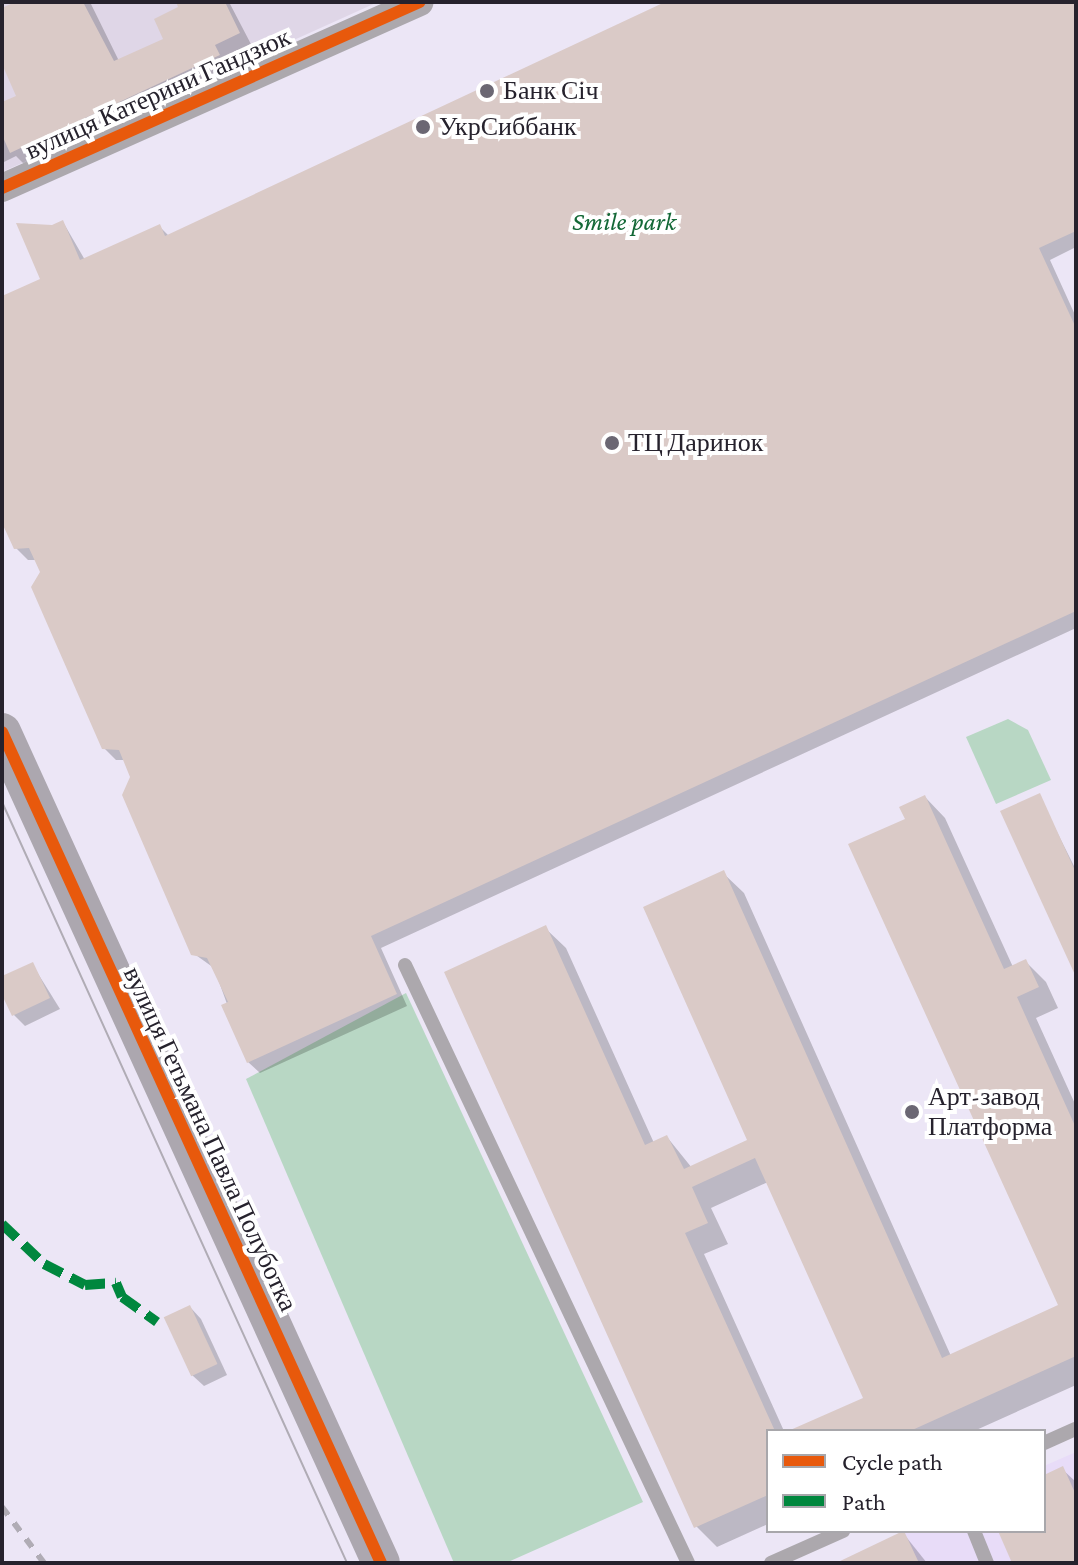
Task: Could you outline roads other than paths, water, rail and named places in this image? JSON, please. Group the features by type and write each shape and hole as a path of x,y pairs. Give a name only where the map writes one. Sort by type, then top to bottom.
{"street":[{"name":"вулиця Катерини Гандзюк","path":"2,188 419,2"},
{"name":"вулиця Гетьмана Павла Полуботка","path":"2,732 10,773 381,1563"}],"lane":[{"path":"405,965 688,1563"},
{"path":"1046,1442 1076,1429"},
{"path":"771,1563 838,1533"},
{"path":"975,1533 987,1563"}],"tram line":[{"path":"2,802 347,1563"}],"railway":[{"path":"2,1507 44,1563"}],"place":[{"name":"Банк Січ","path":"487,91"},
{"name":"УкрСиббанк","path":"423,127"},
{"name":"ТЦ Даринок","path":"612,443"},
{"name":"Арт-завод Платформа","path":"912,1112"}],"park label":[{"name":"Smile park","path":"624,222"}]}
